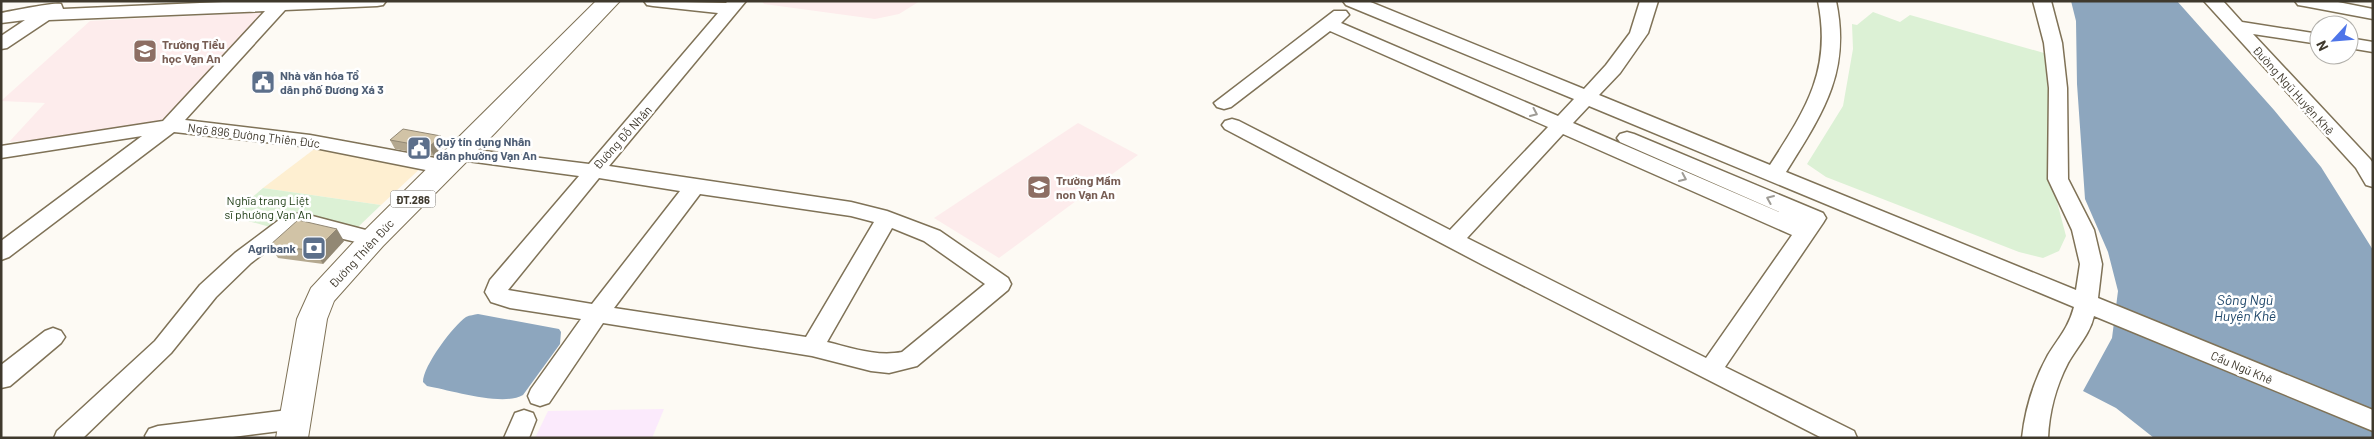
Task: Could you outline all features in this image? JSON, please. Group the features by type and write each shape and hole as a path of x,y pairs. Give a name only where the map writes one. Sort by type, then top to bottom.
{"main road":[{"name":"Đường Thiên Đức","path":"294,428 315,308 328,287 373,239 609,1"}],"street":[{"path":"1,18 52,9 377,1"},
{"path":"653,1 734,5"},
{"path":"1774,175 1814,109 1832,60 1834,42 1827,1"},
{"path":"2035,438 2037,414 2057,361 2080,327 2086,303 2091,264 2082,230 2058,179 2058,88 2053,43 2042,1"},
{"name":"Đường Ngũ Huyện Khê","path":"2213,1 2362,164 2373,180"},
{"path":"2304,1 2328,3 2373,14"},
{"path":"1,252 169,126 282,3"},
{"path":"1453,240 1587,99 1617,64 1639,33 1643,3"},
{"path":"2328,3 2337,15"},
{"name":"Đường Đỗ Nhân","path":"453,160 594,172 734,5"},
{"path":"1,44 52,9"},
{"path":"1224,103 1344,11 1567,120 1811,225"},
{"name":"Cầu Ngũ Khê","path":"1344,11 1587,99 2111,312 2373,422"},
{"path":"2236,26 2309,37"},
{"path":"1232,125 1453,240 1845,438"},
{"name":"Ngõ 896 Đường Thiên Đức","path":"1,152 169,126 187,126 453,160"},
{"path":"594,172 851,208 887,218 932,236 1000,284 909,360 900,364 871,362 812,347 510,300 498,296 496,292 498,286 594,172"},
{"path":"540,396 597,314 694,186"},
{"path":"1710,371 1829,198"},
{"path":"812,347 887,218"},
{"path":"66,438 162,347 208,291 243,258 291,222 301,220 373,239"},
{"path":"1,379 53,337"},
{"path":"158,436 294,428"}],"shaded area":[{"path":"762,1 920,1 899,14 875,19 764,4"},
{"name":"Trường Tiểu học Vạn An","path":"271,12 168,124 9,142 45,103 1,101 90,21"},
{"name":"Trường Mầm non Vạn An","path":"1078,123 1138,155 999,258 934,218"},
{"path":"317,147 424,165 381,205 263,188"},
{"path":"664,409 652,438 535,438 548,411"}],"green space":[{"path":"1873,12 1900,22 1910,15 2044,53 2048,91 2050,175 2066,236 2059,251 2043,258 2019,252 1826,177 1807,164 1843,106 1853,49 1852,24 1857,25"},
{"name":"Nghĩa trang Liệt sĩ phường Vạn An","path":"263,188 381,205 358,227 290,214 270,227 230,216"}],"water":[{"name":"Sông Ngũ Huyện Khê","path":"2071,1 2177,1 2274,110 2321,167 2373,250 2373,438 2154,438 2116,408 2083,391 2112,338 2118,291 2108,252 2085,199 2077,84 2076,21"},
{"path":"478,314 559,329 561,332 560,344 523,395 503,399 490,398 427,386 423,382 428,366 447,337 466,317"}],"building":[{"path":"403,129 441,136 429,147 390,140"},
{"path":"298,220 337,229 315,251 270,245"}],"place":[{"name":"Trường Tiểu học Vạn An","path":"145,51"},
{"name":"Nhà văn hóa Tổ dân phố Đương Xá 3","path":"263,82"},
{"name":"Quỹ tín dụng Nhân dân phường Vạn An","path":"419,148"},
{"name":"Trường Mầm non Vạn An","path":"1039,187"},
{"name":"Agribank","path":"314,248"}]}
